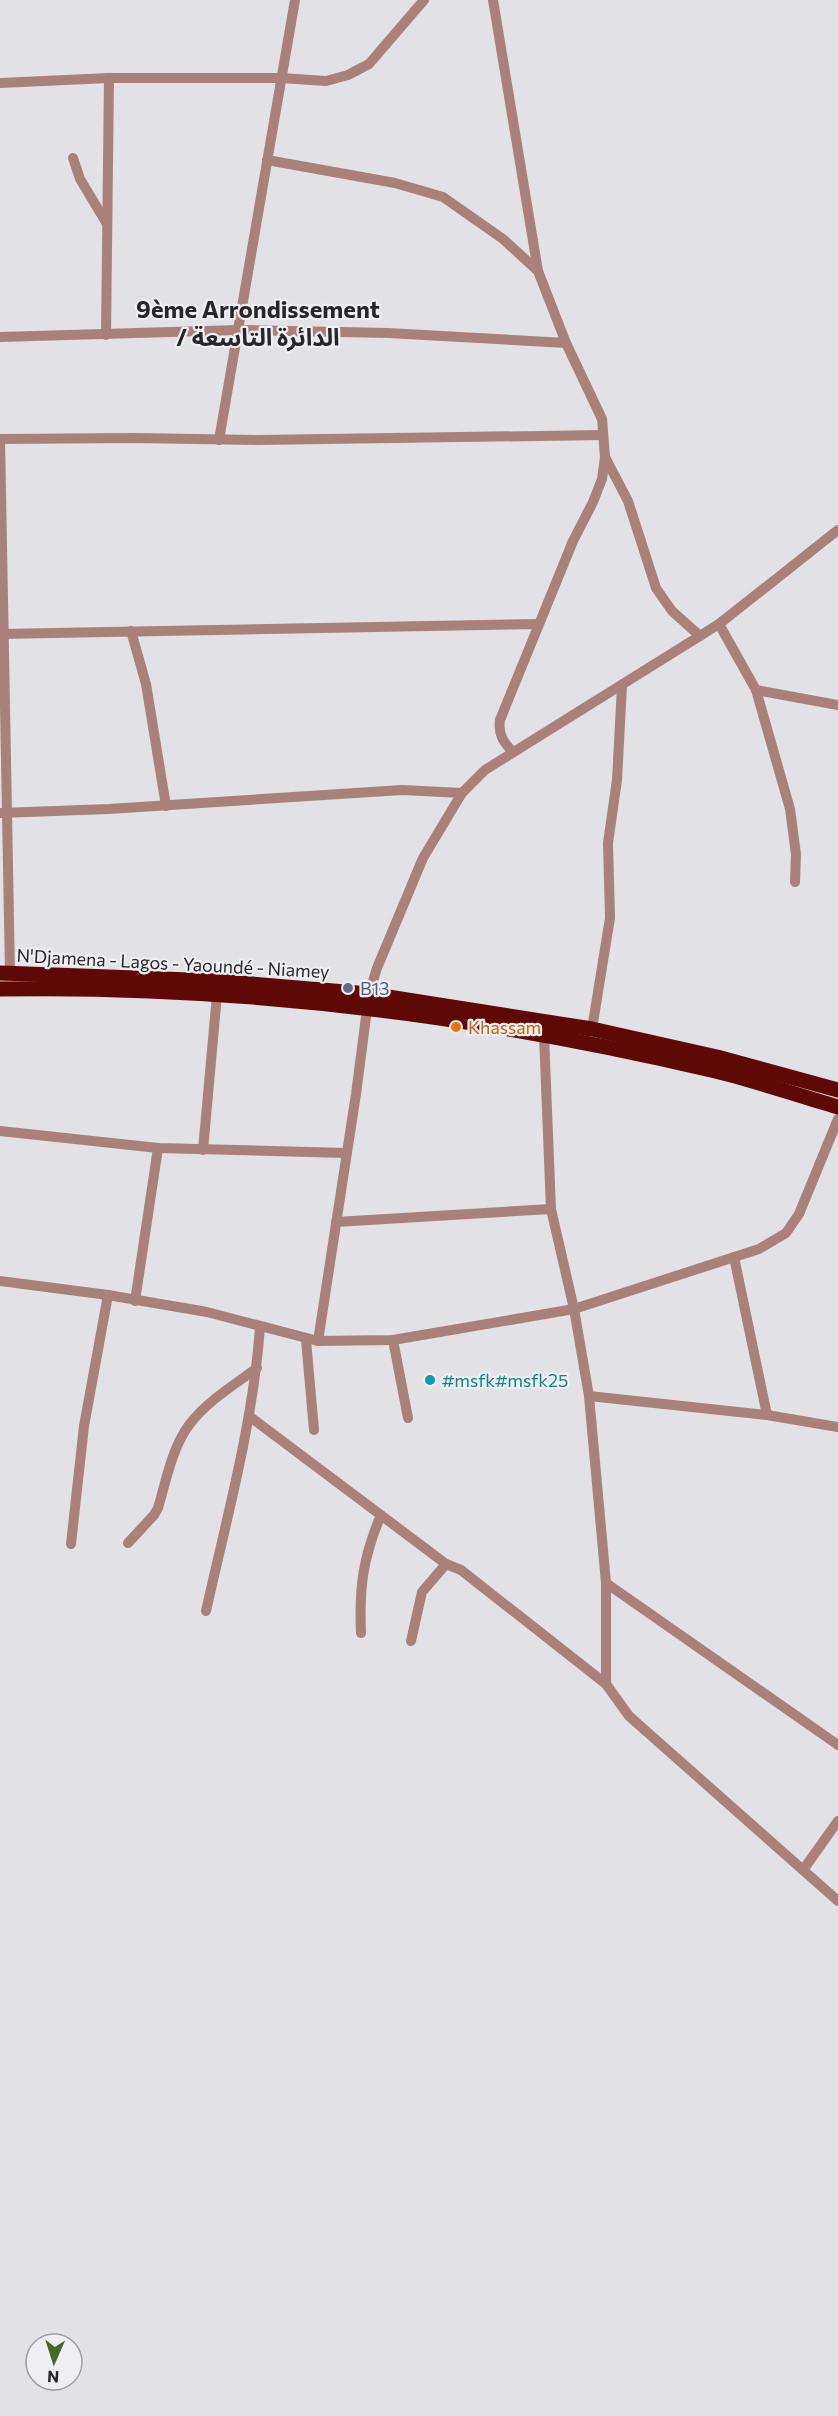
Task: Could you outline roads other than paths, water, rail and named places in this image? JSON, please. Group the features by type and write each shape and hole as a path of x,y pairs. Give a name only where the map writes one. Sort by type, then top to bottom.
{"highway":[{"name":"N'Djamena - Lagos - Yaoundé - Niamey","path":"5,973 217,981 592,1029 717,1057 838,1090"},
{"name":"N'Djamena - Lagos - Yaoundé - Niamey","path":"0,989 161,991 368,1000 713,1071 838,1107"}],"street":[{"path":"219,440 295,0"},
{"path":"0,83 110,78 280,78 326,81 348,75 369,64 424,0"},
{"path":"493,0 538,271 566,344 602,419 605,457 602,479 593,502 573,541 500,720 501,738 513,752"},
{"path":"106,335 110,78"},
{"path":"73,158 80,180 108,224"},
{"path":"267,160 395,183 443,197 503,239 538,271"},
{"path":"0,337 239,330 388,333 566,344"},
{"path":"5,973 0,439 219,440 603,435"},
{"path":"605,457 628,501 656,588 672,611 700,636"},
{"path":"318,1341 368,1000 386,944 423,858 462,793 485,770 719,624 838,530"},
{"path":"3,634 539,624"},
{"path":"719,624 756,690 790,809 796,854 795,882"},
{"path":"131,631 146,684 166,806"},
{"path":"592,1029 610,918 608,843 617,780 622,686"},
{"path":"756,690 838,705"},
{"path":"4,812 166,806 402,790 462,793"},
{"path":"203,1150 217,995"},
{"path":"544,1035 550,1209 574,1309 589,1396 606,1584 606,1684"},
{"path":"0,1281 108,1294 135,1301 207,1312 306,1340 318,1341 393,1340 574,1309 759,1249 786,1233 799,1214 838,1119"},
{"path":"0,1131 158,1148 346,1153"},
{"path":"135,1301 158,1148"},
{"path":"336,1222 550,1209"},
{"path":"734,1257 767,1415"},
{"path":"71,1544 84,1426 108,1294"},
{"path":"206,1611 249,1416 257,1368 260,1327"},
{"path":"306,1340 314,1430"},
{"path":"393,1340 408,1418"},
{"path":"128,1543 158,1508 179,1441 189,1424 209,1404 257,1368"},
{"path":"589,1396 767,1415 838,1427"},
{"path":"249,1416 446,1564 461,1570 606,1684 629,1716 838,1901"},
{"path":"361,1633 360,1606 366,1556 368,1545 381,1515"},
{"path":"411,1641 422,1592 446,1564"},
{"path":"606,1584 838,1745"},
{"path":"803,1870 838,1821"}],"place":[{"name":"B13","path":"348,988"},
{"name":"Khassam","path":"456,1027"},
{"name":"#msfk#msfk25","path":"430,1380"}],"district":[{"name":"9ème Arrondissement / الدائرة التاسعة","path":"258,322"}]}
